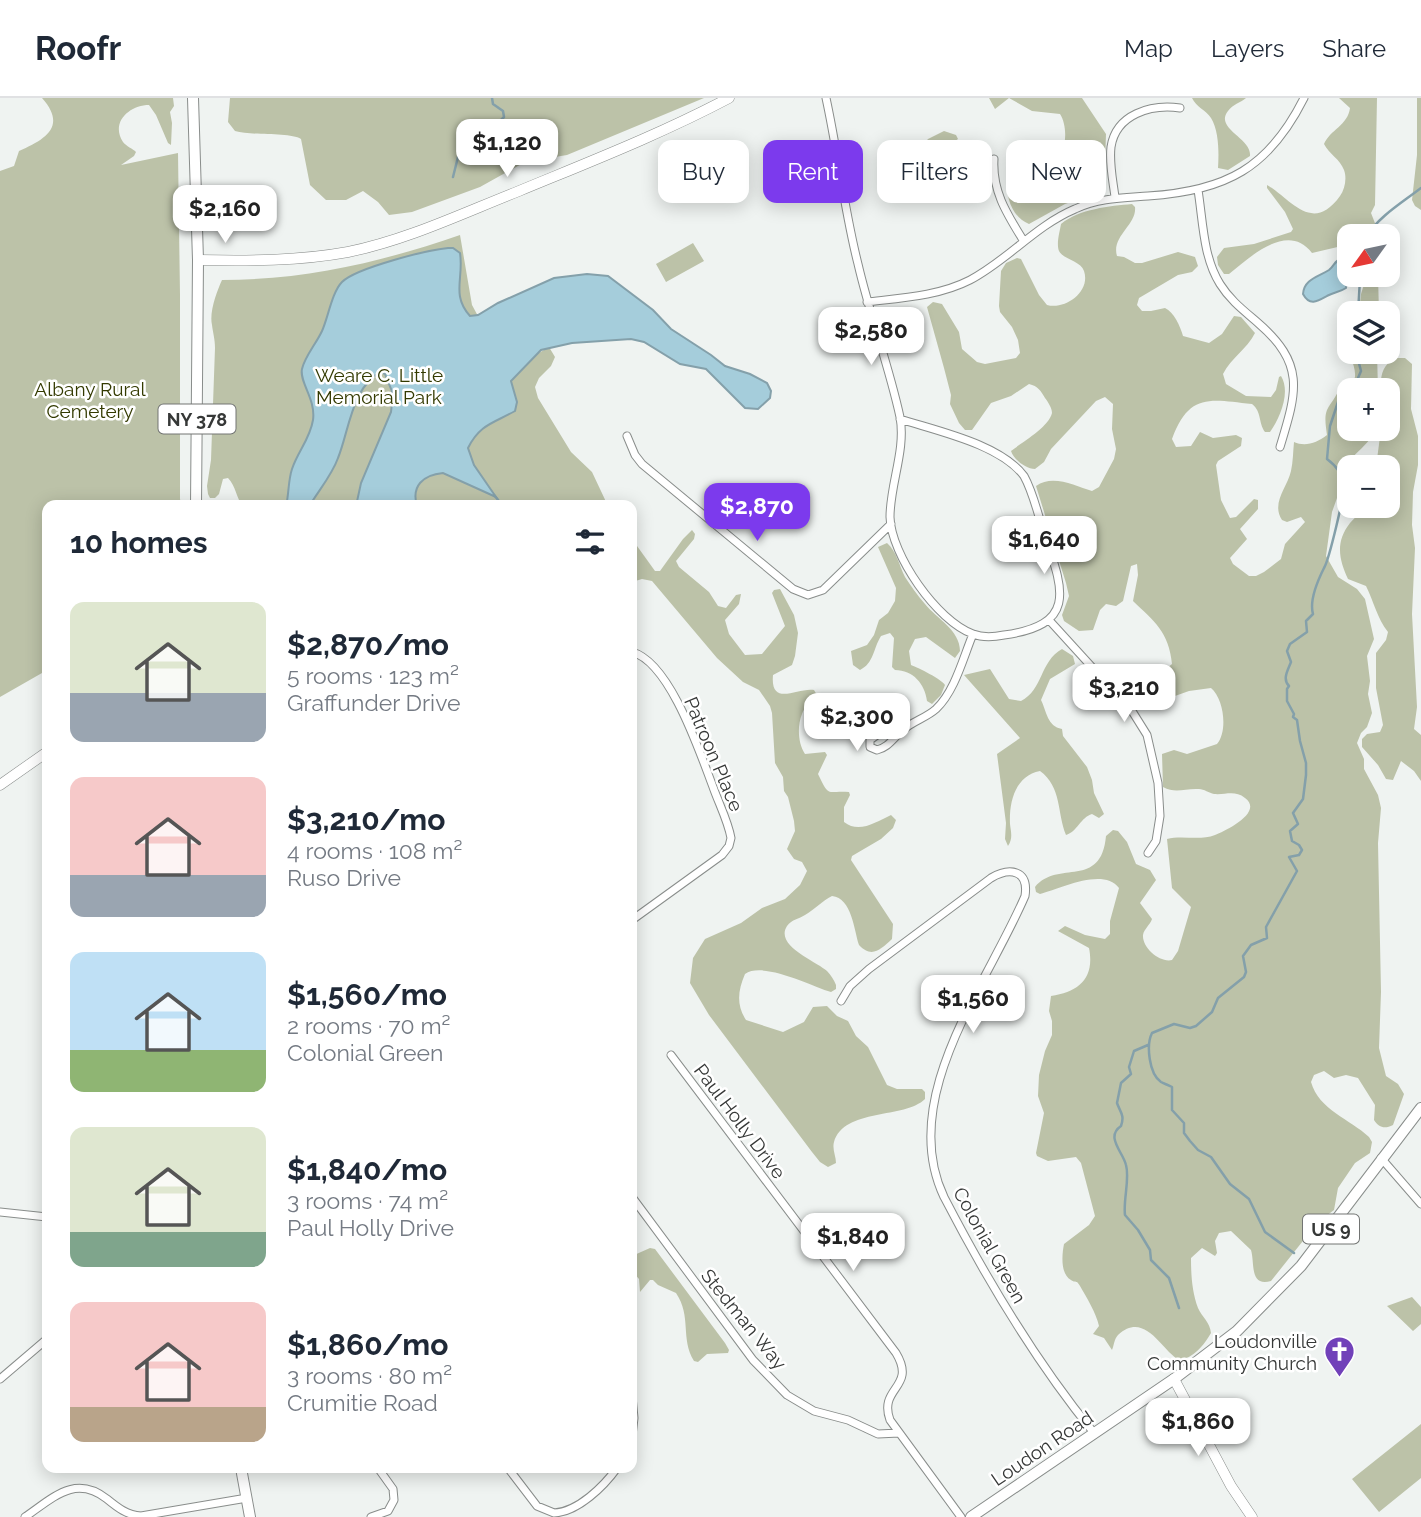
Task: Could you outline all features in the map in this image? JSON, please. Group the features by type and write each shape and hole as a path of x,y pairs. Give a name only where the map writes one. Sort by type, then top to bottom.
{"main road":[{"name":"NY 378","path":"192,98 198,260 196,500"},
{"path":"198,260 264,260 318,256 397,239 628,146 729,98"},
{"path":"0,785 42,756"},
{"name":"Loudon Road","path":"971,1517 1226,1341 1277,1293 1328,1232 1421,1108"},
{"path":"1174,1379 1231,1486 1252,1517"},
{"path":"243,1473 250,1517"}],"street":[{"path":"826,98 867,302 900,419 900,441 890,514 902,556 919,585 951,620 973,634 1011,634 1037,627 1049,620 1059,602 1060,581 1024,476 1007,460 988,449 900,419"},
{"path":"867,302 929,293 960,285 982,273 1023,240 1067,212 1094,202 1115,197 1198,190 1239,174 1261,159 1283,135 1304,98"},
{"path":"1115,197 1110,154 1117,130 1131,117 1146,109 1160,106 1180,108"},
{"path":"994,159 994,178 999,198 1023,240"},
{"path":"1198,190 1206,243 1217,279 1231,299 1278,343 1290,361 1293,399 1280,447"},
{"path":"627,436 642,464 771,573 804,595 813,595 823,590 891,524"},
{"path":"1049,620 1132,711 1147,735 1158,783 1160,816 1157,839 1148,853"},
{"path":"903,729 928,715 944,700 973,634"},
{"name":"Patroon Place","path":"637,655 649,661 678,704 692,732 731,838 722,855 637,914"},
{"name":"Colonial Green","path":"841,1001 850,986 869,970 985,882 999,873 1010,871 1024,880 1027,888 1021,906 960,1030 938,1086 931,1116 931,1149 942,1192 984,1270 1057,1387 1094,1433"},
{"name":"Paul Holly Drive","path":"671,1055 899,1359 903,1369 902,1378 888,1398 890,1420 961,1517"},
{"path":"1381,1158 1421,1204"},
{"name":"Stedman Way","path":"637,1204 753,1360 787,1395 808,1408 848,1420 878,1434 899,1433"},
{"path":"0,1212 42,1216"},
{"path":"0,1379 42,1343"},
{"path":"371,1517 388,1511 394,1500 393,1489 382,1473"},
{"path":"512,1473 537,1506 554,1513 573,1508 613,1473"},
{"path":"25,1517 63,1492 81,1487 96,1491 126,1513 141,1516 247,1498"}],"green space":[{"name":"Albany Rural Cemetery","path":"42,98 173,98 174,106 170,112 171,145 149,105 129,111 119,128 123,142 136,152 121,165 178,153 180,500 42,500 42,673 0,697 0,171 14,166 19,151 38,142 50,130 53,116"},
{"path":"230,98 704,98 567,155 525,162 480,187 412,212 389,215 363,191 346,200 326,200 310,185 301,139 235,131 228,122"},
{"path":"989,98 1009,98 995,109"},
{"path":"1009,98 1082,98 1106,134 1106,140 1065,140 1064,122 1060,114 1032,111"},
{"path":"1192,98 1246,98 1230,109 1225,117 1229,128 1245,144 1250,156 1228,170 1218,168 1218,142 1214,123"},
{"path":"1339,98 1377,98 1375,205 1371,213 1375,224 1337,224 1337,247 1312,253 1292,240 1281,241 1258,251 1229,274 1224,274 1218,265 1217,257 1224,248 1254,244 1293,229 1267,185 1302,210 1311,213 1320,213 1340,196 1345,183 1344,170 1324,144 1346,119 1350,108"},
{"path":"1417,98 1421,98 1421,210 1412,200 1417,155"},
{"path":"944,131 956,135 958,139 927,140"},
{"path":"1010,203 1068,203 1029,224"},
{"path":"1132,204 1135,207 1135,213 1118,242 1117,256 1135,263 1178,252 1195,257 1198,266 1192,272 1178,275 1139,298 1137,305 1142,311 1165,308 1174,316 1183,336 1209,343 1222,334 1234,316 1241,317 1255,333 1223,374 1226,384 1246,396 1271,397 1279,377 1281,376 1284,382 1283,405 1270,432 1265,432 1252,404 1212,401 1193,406 1179,424 1172,439 1176,447 1191,446 1200,432 1213,438 1236,435 1242,438 1241,446 1216,465 1221,500 1230,518 1236,517 1254,499 1258,500 1258,509 1240,529 1247,539 1230,558 1233,564 1249,576 1264,572 1281,559 1285,544 1305,522 1301,517 1287,522 1282,520 1278,508 1291,471 1294,442 1311,443 1327,435 1327,410 1337,394 1337,441 1367,441 1355,455 1337,455 1337,498 1332,512 1326,556 1338,577 1357,589 1365,599 1374,639 1367,656 1370,681 1368,694 1372,713 1357,743 1364,759 1364,769 1378,795 1381,808 1378,843 1381,992 1379,1048 1386,1076 1398,1084 1404,1094 1393,1125 1382,1127 1374,1120 1375,1105 1358,1078 1346,1075 1334,1078 1324,1071 1314,1075 1311,1082 1315,1092 1328,1107 1369,1137 1372,1142 1370,1153 1355,1163 1338,1188 1334,1210 1318,1222 1271,1281 1259,1281 1254,1273 1251,1250 1231,1231 1219,1233 1215,1241 1215,1256 1202,1248 1191,1258 1196,1302 1211,1333 1194,1354 1179,1360 1152,1335 1137,1327 1118,1335 1112,1350 1104,1338 1093,1334 1099,1326 1094,1311 1079,1284 1067,1277 1063,1269 1064,1244 1089,1225 1095,1216 1081,1163 1076,1157 1048,1161 1036,1153 1044,1113 1038,1096 1039,1075 1052,1035 1049,1011 1051,996 1077,987 1083,982 1090,968 1089,948 1058,931 1065,926 1085,935 1105,939 1110,934 1110,921 1119,888 1103,879 1081,881 1040,894 1035,887 1044,879 1087,868 1096,863 1102,853 1106,836 1113,830 1118,831 1127,842 1136,864 1150,870 1156,880 1140,903 1152,919 1143,935 1145,945 1157,957 1172,960 1178,951 1191,907 1172,888 1167,839 1203,838 1220,833 1247,815 1250,803 1238,794 1214,794 1199,789 1172,790 1163,787 1162,754 1174,750 1187,754 1217,744 1223,731 1223,715 1219,700 1211,688 1189,691 1144,707 1135,700 1140,690 1172,664 1164,635 1133,601 1138,575 1137,564 1131,566 1123,601 1116,606 1106,604 1100,610 1093,630 1079,631 1064,621 1062,615 1069,596 1036,486 1057,481 1092,491 1099,487 1114,459 1116,449 1112,429 1113,404 1105,397 1096,401 1051,449 1044,462 1035,469 1024,466 1011,451 1046,424 1052,413 1049,403 1039,389 1029,384 1011,396 991,403 972,430 965,430 950,404 951,395 927,307 933,302 942,304 959,332 962,349 977,362 985,364 1016,358 1020,353 1018,340 1000,312 1001,271 1006,263 1021,259 1047,305 1061,305 1075,298 1084,286 1084,271 1059,251 1061,224 1077,215 1105,207"},
{"name":"Weare C. Little Memorial Park","path":"460,235 472,305 512,379 532,357 549,347 555,357 535,387 538,398 571,452 592,472 605,500 240,500 228,478 223,479 219,494 210,498 207,486 211,460 215,348 211,320 222,280 313,273 402,253"},
{"path":"693,243 704,261 666,282 656,264"},
{"path":"1363,287 1378,287 1379,301 1360,301"},
{"path":"1400,358 1405,358 1412,364 1411,409 1418,436 1412,525 1415,548 1412,614 1417,707 1414,729 1421,735 1421,781 1414,771 1401,761 1393,780 1386,779 1362,747 1362,739 1367,734 1380,732 1383,725 1376,688 1376,653 1386,640 1388,632 1378,616 1366,586 1348,579 1340,551 1345,530 1355,518 1400,518 1400,455 1378,455 1379,441 1400,441 1400,378 1382,378 1387,364 1400,364"},
{"path":"1353,364 1377,364 1378,378 1354,378"},
{"path":"692,530 695,534 676,561 679,567 709,592 718,606 726,608 736,595 741,594 739,604 725,620 729,634 745,655 762,654 785,626 772,593 780,589 794,615 798,633 792,665 773,675 773,685 780,693 814,690 817,695 806,706 799,724 800,740 805,754 825,752 827,755 818,774 825,787 830,792 849,792 844,807 844,822 862,827 891,815 896,820 893,828 881,839 852,856 851,860 893,924 892,939 876,951 864,949 859,945 848,908 839,898 832,896 791,922 785,933 786,940 792,947 828,973 836,989 831,992 763,970 745,974 741,986 739,1003 746,1020 783,1032 804,1022 813,1007 827,1006 837,1016 848,1021 856,1036 868,1047 887,1085 897,1089 922,1089 925,1092 925,1099 916,1105 862,1119 840,1131 834,1142 836,1163 828,1167 812,1152 709,1015 690,983 693,958 705,939 741,923 762,908 785,899 800,885 807,871 802,862 794,859 787,849 795,831 794,821 784,791 783,777 775,763 770,706 759,690 743,682 717,658 652,581 637,580 637,546 655,571 660,571"},
{"path":"887,543 914,590 952,631 959,644 960,651 955,658 926,637 915,639 909,651 911,665 945,685 941,695 932,704 927,701 924,689 913,675 892,667 894,638 890,633 881,636 871,660 865,667 860,670 853,665 851,651 867,645 879,620 888,613 895,601 896,588 878,547"},
{"path":"1062,649 1073,656 1075,664 1050,679 1041,700 1050,722 1062,729 1063,736 1087,767 1094,793 1104,814 1099,818 1092,814 1088,816 1066,835 1052,785 1040,771 1031,774 1019,784 1012,799 1011,838 1008,846 1005,839 1006,823 997,754 1020,738 964,675 990,669 1009,699 1021,701 1034,690 1049,661"},
{"path":"650,1248 655,1249 725,1343 728,1353 707,1354 698,1362 694,1361 688,1344 681,1302 676,1293 653,1280 640,1292 637,1254"},
{"path":"1412,1297 1421,1307 1421,1324 1413,1331 1387,1306"},
{"path":"1421,1424 1421,1478 1379,1512 1352,1479"}],"water":[{"path":"453,248 460,253 461,301 470,316 478,315 554,278 587,274 608,276 653,310 671,329 725,366 767,383 771,391 770,398 758,409 745,408 706,369 680,364 644,342 631,339 572,343 541,350 511,381 517,402 515,411 483,429 468,448 474,465 496,497 443,473 430,476 420,483 416,500 357,500 361,483 391,412 393,394 385,374 381,372 371,379 358,398 335,464 313,500 287,500 292,469 313,420 312,405 302,369 322,331 339,286 362,271 425,252"},
{"path":"1336,262 1337,287 1346,288 1318,301 1308,300 1303,294 1306,285"}],"waterway":[{"path":"453,177 462,141 489,123 504,117 503,111 493,104 492,98"},
{"path":"1377,224 1421,188"},
{"path":"1359,301 1360,287"},
{"path":"1358,378 1361,371 1359,364"},
{"path":"1294,1253 1265,1232 1249,1199 1230,1184 1211,1157 1198,1150 1184,1133 1184,1123 1172,1110 1172,1087 1161,1082 1154,1073 1149,1045 1152,1033 1174,1024 1190,1028 1196,1026 1212,1012 1218,998 1244,977 1246,972 1243,956 1251,945 1267,938 1266,927 1297,871 1289,857 1299,855 1302,850 1292,841 1290,831 1298,824 1293,813 1303,799 1306,763 1297,720 1293,717 1287,701 1289,686 1286,677 1291,662 1287,651 1290,644 1307,632 1306,621 1313,614 1315,590 1326,562 1342,500 1342,477 1327,459 1330,426 1337,405"},
{"path":"494,495 498,500"},
{"path":"1148,1045 1134,1051 1129,1067 1131,1074 1121,1083 1117,1103 1122,1119 1121,1126 1116,1130 1115,1140 1127,1171 1125,1215 1150,1250 1151,1260 1169,1278 1179,1308"}],"place":[{"name":"Loudonville Community Church","path":"1340,1379"}]}
